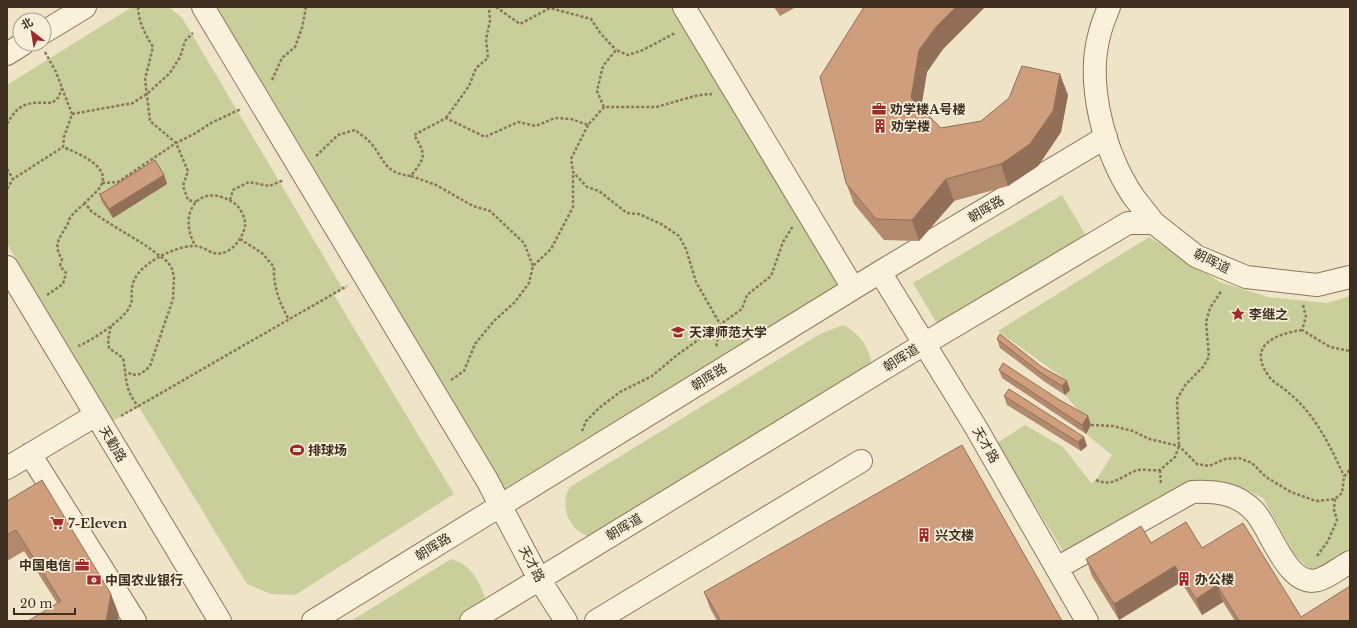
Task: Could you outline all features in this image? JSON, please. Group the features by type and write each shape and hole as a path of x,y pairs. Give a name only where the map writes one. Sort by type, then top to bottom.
{"street":[{"path":"52,31 85,7"},
{"path":"1109,7 1098,36 1096,56 1096,97 1106,137 1123,178 1133,196 1154,222"},
{"name":"天才路","path":"208,14 435,393 501,505 539,579 566,621"},
{"path":"689,15 854,288"},
{"name":"朝晖路","path":"313,621 880,272 1106,137"},
{"name":"朝晖道","path":"471,621 924,344 1128,223 1154,222 1196,256 1246,277 1317,285 1350,277"},
{"name":"天勤路","path":"7,267 220,621"},
{"name":"天才路","path":"880,272 975,426 1087,621"},
{"path":"7,468 30,454 99,420"},
{"path":"30,454 135,621"},
{"path":"596,621 861,461"},
{"path":"1057,568 1192,492 1216,491 1238,498 1255,511 1291,571 1305,580 1320,580 1350,562"}],"path":[{"path":"138,7 144,32 153,47 145,79 148,93 150,121 176,143 188,171 183,186 188,200 196,202"},
{"path":"102,183 118,182 176,143 258,98 274,78 282,58 295,47 302,28 306,7"},
{"path":"411,176 422,160 423,149 414,135 446,118 469,86 476,68 488,58 486,39 490,21 489,7"},
{"path":"496,7 520,24 550,8 591,19 601,34 616,50 628,55 643,50 689,15"},
{"path":"72,114 133,103 148,93 170,72 180,57 185,41 196,31 208,14"},
{"path":"604,107 597,91 603,66 616,50"},
{"path":"43,52 56,72 61,89 72,114 64,137 63,147"},
{"path":"7,124 12,115 19,108 30,102 52,103 59,97 61,89"},
{"path":"533,266 552,249 573,207 573,172 571,159 588,125 604,107 656,106 699,95 736,92"},
{"path":"446,118 485,137 518,122 536,126 555,118 571,119 588,125"},
{"path":"230,200 233,190 250,182 269,186 302,171 338,135 355,130 370,142 383,162 398,174 411,176 436,185 473,206 490,211 524,243 533,266 529,283 515,302 494,321 475,344 464,371 435,393"},
{"path":"7,189 13,179 63,147"},
{"path":"29,303 45,296 63,284 66,273 60,266 62,259 59,253 58,241 60,233 66,227 69,219 102,183 102,175 90,159 63,147"},
{"path":"7,169 13,179"},
{"path":"573,172 587,187 599,191 627,213 639,214 661,224 679,236 686,249 696,282 720,324 714,360 706,379"},
{"path":"58,353 84,344 112,326 130,308 135,278 144,268 160,256 194,245 215,254 222,253 234,247 244,233 245,223 238,206 219,195 206,196 196,202 187,220 188,231 194,245"},
{"path":"85,203 91,211 145,245 168,262 174,277 173,299 150,366 143,374 135,376 126,372"},
{"path":"581,433 586,421 599,408 620,392 652,376 677,354 742,309 748,295 771,276 783,242 790,228 807,210"},
{"path":"240,239 262,253 274,267 275,284 282,309 289,320"},
{"path":"1096,480 1103,483 1113,482 1139,470 1160,470 1175,457 1179,446 1177,399 1186,384 1203,367 1209,357 1206,322 1210,308 1236,273"},
{"path":"99,420 139,407 365,276"},
{"path":"1299,283 1306,317 1302,330"},
{"path":"112,326 108,340 109,348 123,358 126,372 125,381 133,400 139,407"},
{"path":"1344,477 1326,442 1306,410 1289,392 1268,376 1261,359 1263,347 1274,338 1302,330 1330,347 1350,351"},
{"path":"1091,425 1113,426 1133,431 1149,439 1179,446 1197,464 1209,466 1225,459 1239,458 1252,463 1266,477 1279,485 1303,497 1316,501 1335,498 1342,493 1344,477 1350,469"},
{"path":"1291,571 1315,558 1328,541 1337,520 1334,510 1335,498"}],"green space":[{"path":"132,7 169,7 183,19 343,289 334,295 454,494 295,595 271,594 247,584 139,407 112,421 7,244 7,85"},
{"path":"203,7 684,7 853,288 501,505"},
{"path":"1062,195 1088,239 939,327 913,283"},
{"path":"1149,237 1220,282 1268,297 1327,303 1350,296 1350,551 1320,570 1309,569 1295,555 1263,498 1244,489 1212,481 1192,480 1072,551 1063,551 997,443 1025,425 1063,447 1091,483 1096,480 1112,455 1086,434 1091,425 1065,395 1070,390 1062,377 998,331"},
{"path":"843,325 854,332 864,343 870,356 871,369 592,537 584,534 572,524 568,518 565,502 570,487 820,334"},
{"path":"451,559 458,561 468,568 476,578 485,597 480,610 463,621 351,621"}],"building":[{"name":"劝学楼","path":"864,7 956,7 936,27 919,50 911,98 941,128 981,121 1009,98 1022,66 1060,74 1053,111 1030,144 1001,164 946,179 912,220 876,219 846,183 820,77"},
{"path":"155,160 164,175 109,209 99,193 101,194"},
{"path":"1000,334 1042,367 1067,381 1062,386 1041,373 997,339"},
{"path":"1003,363 1058,399 1088,416 1082,425 999,370"},
{"path":"1009,389 1084,437 1078,442 1004,396"},
{"name":"兴文楼","path":"962,445 1062,621 721,621 704,592"},
{"path":"42,480 111,594 106,621 28,621 61,601 16,530 7,535 7,501"},
{"name":"办公楼","path":"1186,522 1202,548 1243,523 1301,617 1350,586 1350,621 1239,621 1217,585 1196,599 1175,566 1114,604 1086,559 1141,526 1151,543"}],"place":[{"name":"劝学楼A号楼","path":"879,109"},
{"name":"劝学楼","path":"880,126"},
{"name":"李继之","path":"1238,314"},
{"name":"天津师范大学","path":"678,332"},
{"name":"排球场","path":"297,450"},
{"name":"7-Eleven","path":"57,523"},
{"name":"兴文楼","path":"924,535"},
{"name":"中国电信","path":"82,565"},
{"name":"办公楼","path":"1184,579"},
{"name":"中国农业银行","path":"94,580"}]}
